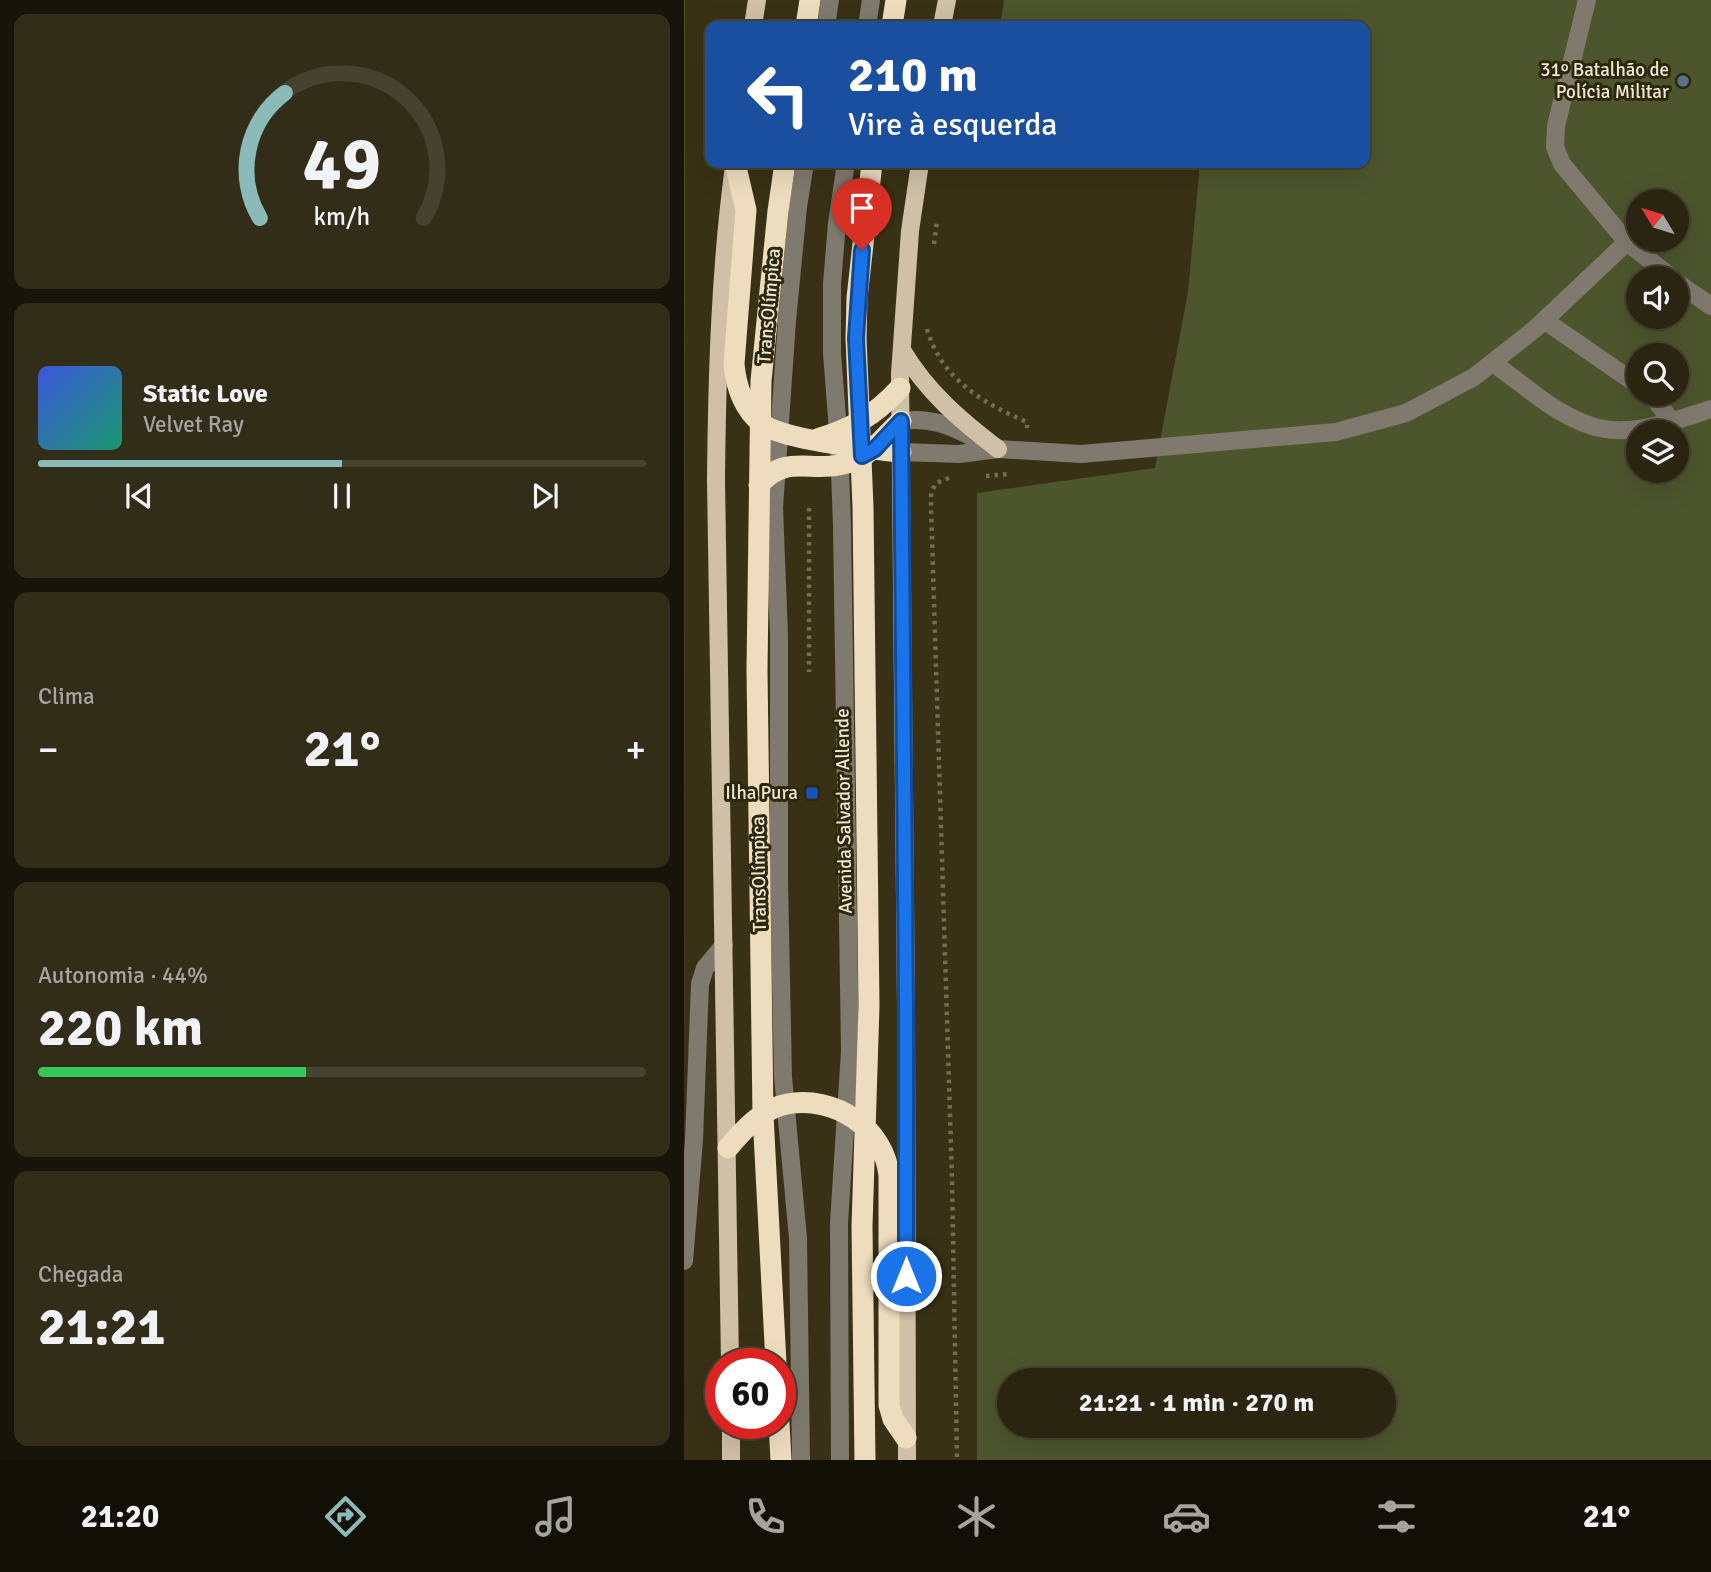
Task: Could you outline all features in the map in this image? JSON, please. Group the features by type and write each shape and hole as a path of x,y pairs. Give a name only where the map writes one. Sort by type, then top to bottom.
{"highway":[{"path":"807,21 810,0"},
{"path":"893,21 896,0"},
{"path":"736,168 746,210 734,365 736,381 749,409 771,428 838,447 901,452"},
{"path":"775,1348 763,1115 758,887 759,485 771,428 761,381 778,211 785,168"},
{"name":"Avenida Salvador Allende","path":"865,1460 861,1226 870,1006 866,451 860,424 856,351 857,298 871,168"},
{"path":"759,485 768,474 778,469 838,447 900,388"},
{"path":"866,451 901,421"},
{"path":"728,1148 744,1129 763,1115 786,1105 820,1104 865,1126 876,1139 888,1163 889,1405 893,1419 906,1438"},
{"path":"780,1439 781,1460"}],"main road":[{"path":"754,21 756,0"},
{"path":"943,21 946,0"},
{"path":"730,1348 716,480 717,377 728,211 734,168"},
{"path":"907,1460 900,388 910,231 919,168"},
{"path":"902,350 918,376 946,407 998,449"},
{"path":"731,1439 731,1460"}],"street":[{"path":"827,21 830,0"},
{"path":"868,21 871,0"},
{"path":"1586,0 1556,126 1554,146 1562,164 1626,241"},
{"name":"TransOlímpica","path":"801,1460 798,1238 786,1105 779,882 779,635 774,508 778,469 771,428 787,321 804,168"},
{"path":"840,1460 839,1223 850,1051 838,447 832,353 832,284 845,168"},
{"path":"901,452 959,454 998,449 1081,454 1336,432 1406,413 1474,377 1493,363 1544,320 1626,243"},
{"path":"1640,252 1657,266"},
{"path":"1689,291 1711,306"},
{"path":"1544,320 1626,377"},
{"path":"1493,363 1567,415 1605,429 1626,428"},
{"path":"1660,406 1671,420"},
{"path":"1675,420 1711,409"},
{"path":"901,421 916,419 941,422 998,449"},
{"path":"684,1261 694,1140 700,984 706,968 724,945"}],"path":[{"path":"934,247 938,209"},
{"path":"926,325 939,359 969,390 1002,412 1027,422"},
{"path":"973,477 1012,474"},
{"path":"957,1460 952,1165 931,493 936,483 947,478 960,477"},
{"path":"809,508 809,672"}],"green space":[{"path":"684,0 685,0 684,1217"},
{"path":"1004,0 1711,0 1711,1460 977,1460 977,493 1155,468 1188,292 1200,168 1370,168 1370,21 1001,21"}],"place":[{"name":"31º Batalhão de Polícia Militar","path":"1683,81"},
{"name":"Ilha Pura","path":"812,793"}],"route":[{"path":"862,250 856,338 862,456 875,449 901,421 906,1276"}]}
